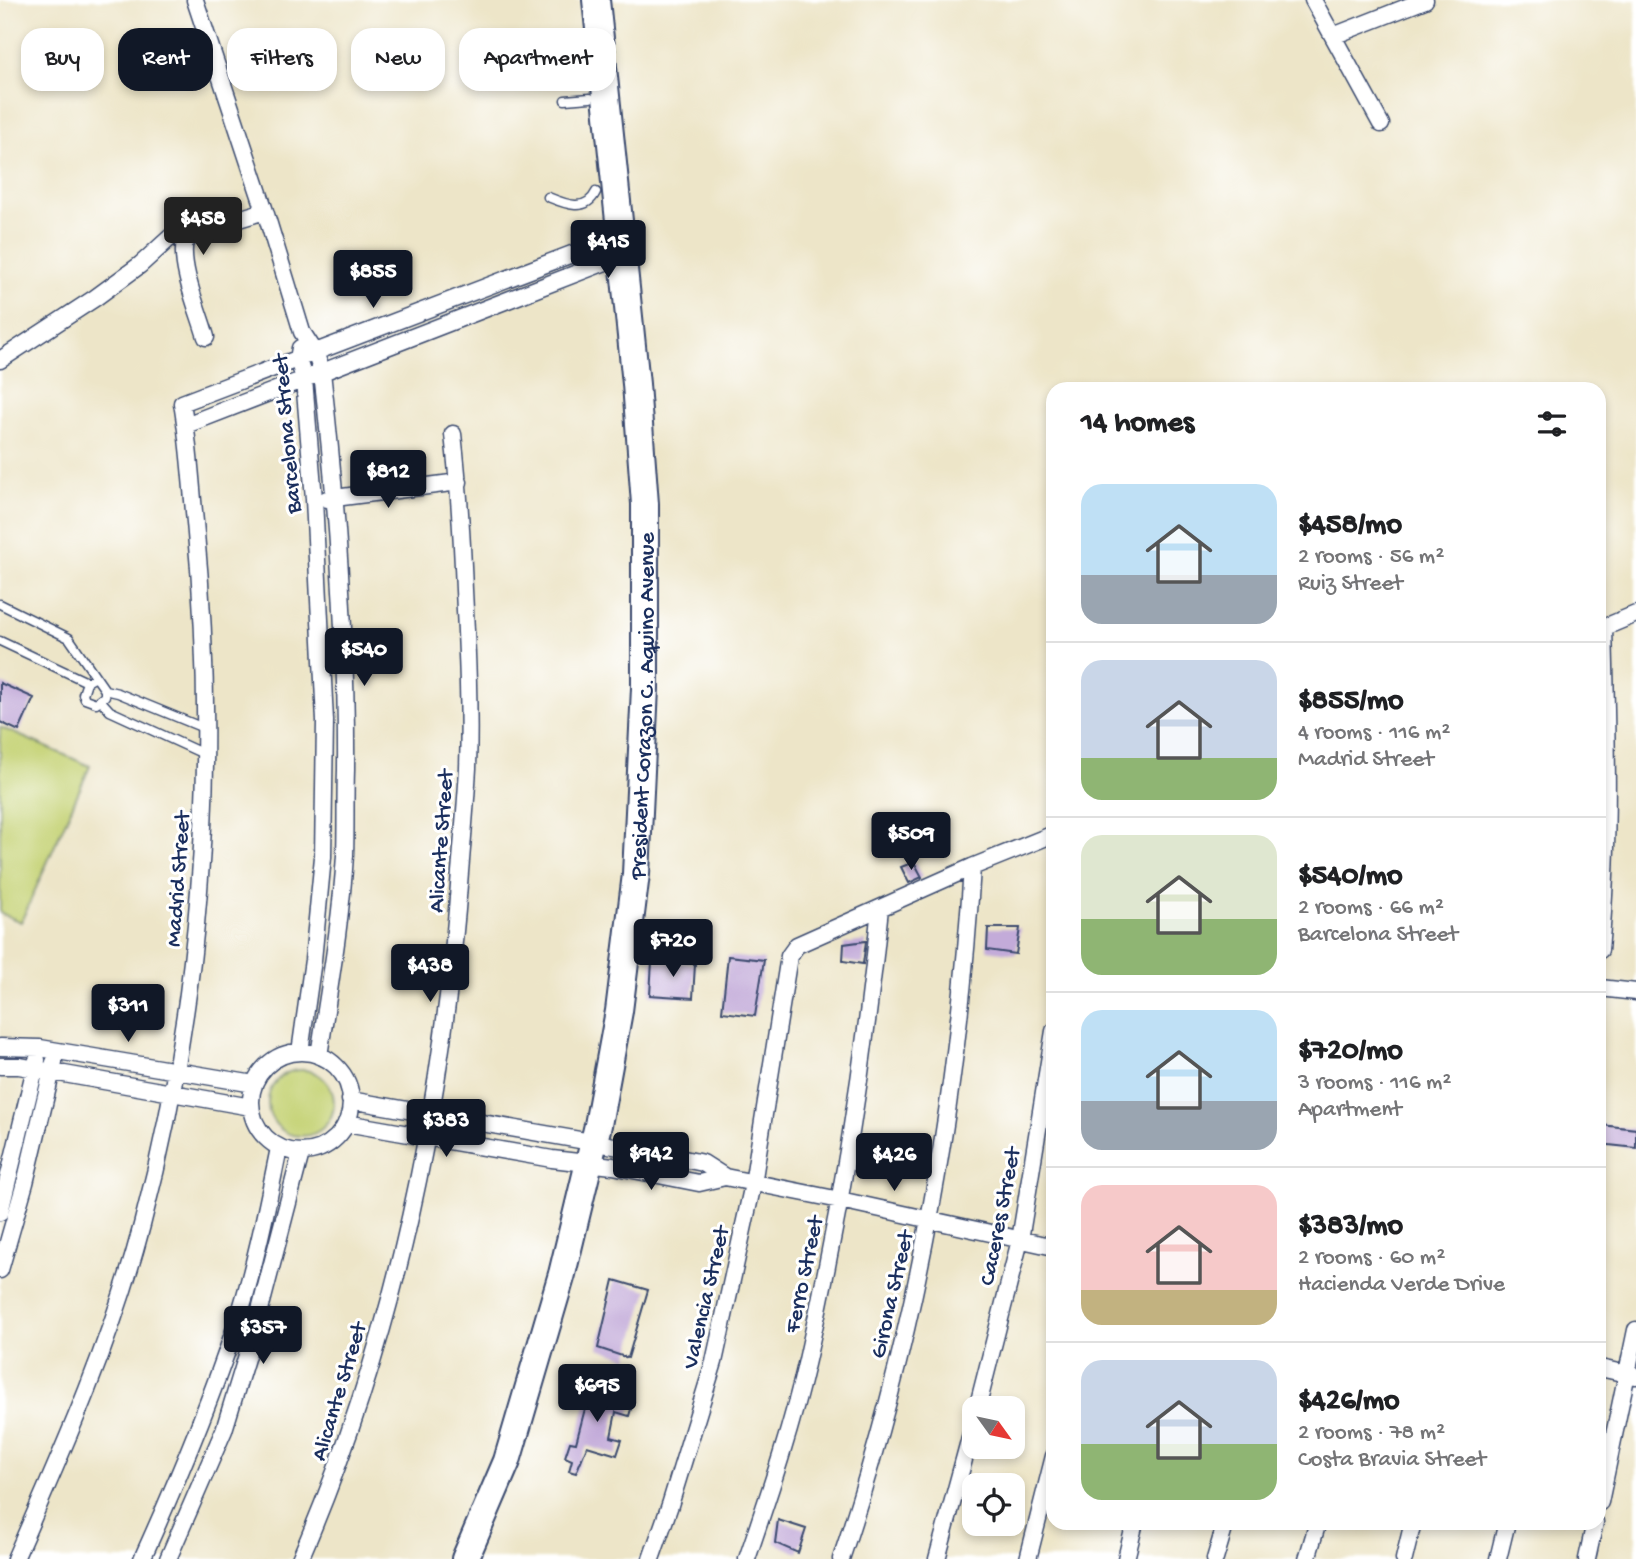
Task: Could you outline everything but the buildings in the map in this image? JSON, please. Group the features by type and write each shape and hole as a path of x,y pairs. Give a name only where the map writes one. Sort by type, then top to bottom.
{"main road":[{"name":"President Corazon C. Aquino Avenue","path":"465,1559 507,1461 562,1274 592,1152 619,1011 636,874 645,688 645,504 636,384 596,0"}],"street":[{"path":"195,0 302,332"},
{"path":"1313,0 1381,124"},
{"path":"1333,36 1425,0"},
{"path":"0,360 95,298 140,265 173,235 197,233 265,211"},
{"path":"197,233 185,241 183,250 206,337"},
{"path":"186,425 322,372 620,246"},
{"name":"Madrid Street","path":"15,1559 70,1433 113,1317 142,1228 177,1071 191,974 207,755 205,646 182,403 316,352 620,246"},
{"name":"Barcelona Street","path":"302,332 316,352 322,372 343,593 346,717 345,856 319,1056"},
{"name":"Barcelona Street","path":"300,1052 313,960 323,857 325,721 314,499 304,379 298,359 302,332"},
{"name":"Alicante Street","path":"300,1559 330,1490 358,1408 400,1262 427,1137 449,996 468,767 467,645 459,482 453,435"},
{"path":"314,499 459,482"},
{"path":"1606,627 1636,614"},
{"path":"1606,729 1606,842"},
{"path":"880,908 1046,837"},
{"name":"Girona Street","path":"841,1559 857,1514 896,1371 930,1219 953,1087 966,965 972,867"},
{"name":"Valencia Street","path":"651,1559 714,1362 753,1184 789,956 797,945 880,908"},
{"name":"Ferro Street","path":"747,1559 807,1363 840,1200 860,1077 880,908"},
{"path":"1606,989 1636,992"},
{"path":"0,1047 48,1049 254,1084"},
{"path":"0,1270 48,1049"},
{"path":"300,1052 319,1056 338,1069 344,1078 351,1100 346,1123 328,1144 315,1150 301,1153 279,1148 268,1141 253,1119 251,1107 254,1084 260,1074 277,1058 300,1052"},
{"path":"0,1066 44,1070 251,1107"},
{"path":"0,1212 44,1070"},
{"name":"Caceres Street","path":"980,1396 1020,1241 1046,1086"},
{"path":"351,1100 431,1114 592,1152 699,1183 725,1177 1046,1246"},
{"path":"346,1123 552,1158 592,1152"},
{"path":"142,1559 202,1421 236,1323 260,1240 279,1148"},
{"path":"168,1559 224,1430 255,1329 301,1153"},
{"path":"1606,1478 1632,1375 1636,1330"},
{"path":"1606,1369 1632,1375"},
{"path":"937,1559 964,1460"},
{"path":"1028,1559 1046,1488"},
{"path":"1126,1559 1133,1530"},
{"path":"1215,1559 1224,1530"},
{"path":"1307,1559 1316,1530"},
{"path":"1404,1559 1411,1530"},
{"path":"1498,1559 1505,1530"},
{"path":"1587,1559 1593,1530"}],"lane":[{"path":"565,100 590,98"},
{"path":"548,197 567,205 586,205 596,192"},
{"path":"0,604 68,638 105,690 206,729"},
{"path":"0,641 88,682"},
{"path":"96,677 83,688 85,699 96,703 101,701"},
{"path":"101,701 105,690"},
{"path":"101,701 110,711 207,755"}],"green space":[{"path":"0,727 90,766 21,922 0,913"},
{"path":"295,1070 307,1070 319,1075 329,1085 334,1103 332,1116 319,1131 307,1136 295,1136 283,1131 273,1121 268,1109 268,1097 273,1085 283,1075"}]}
